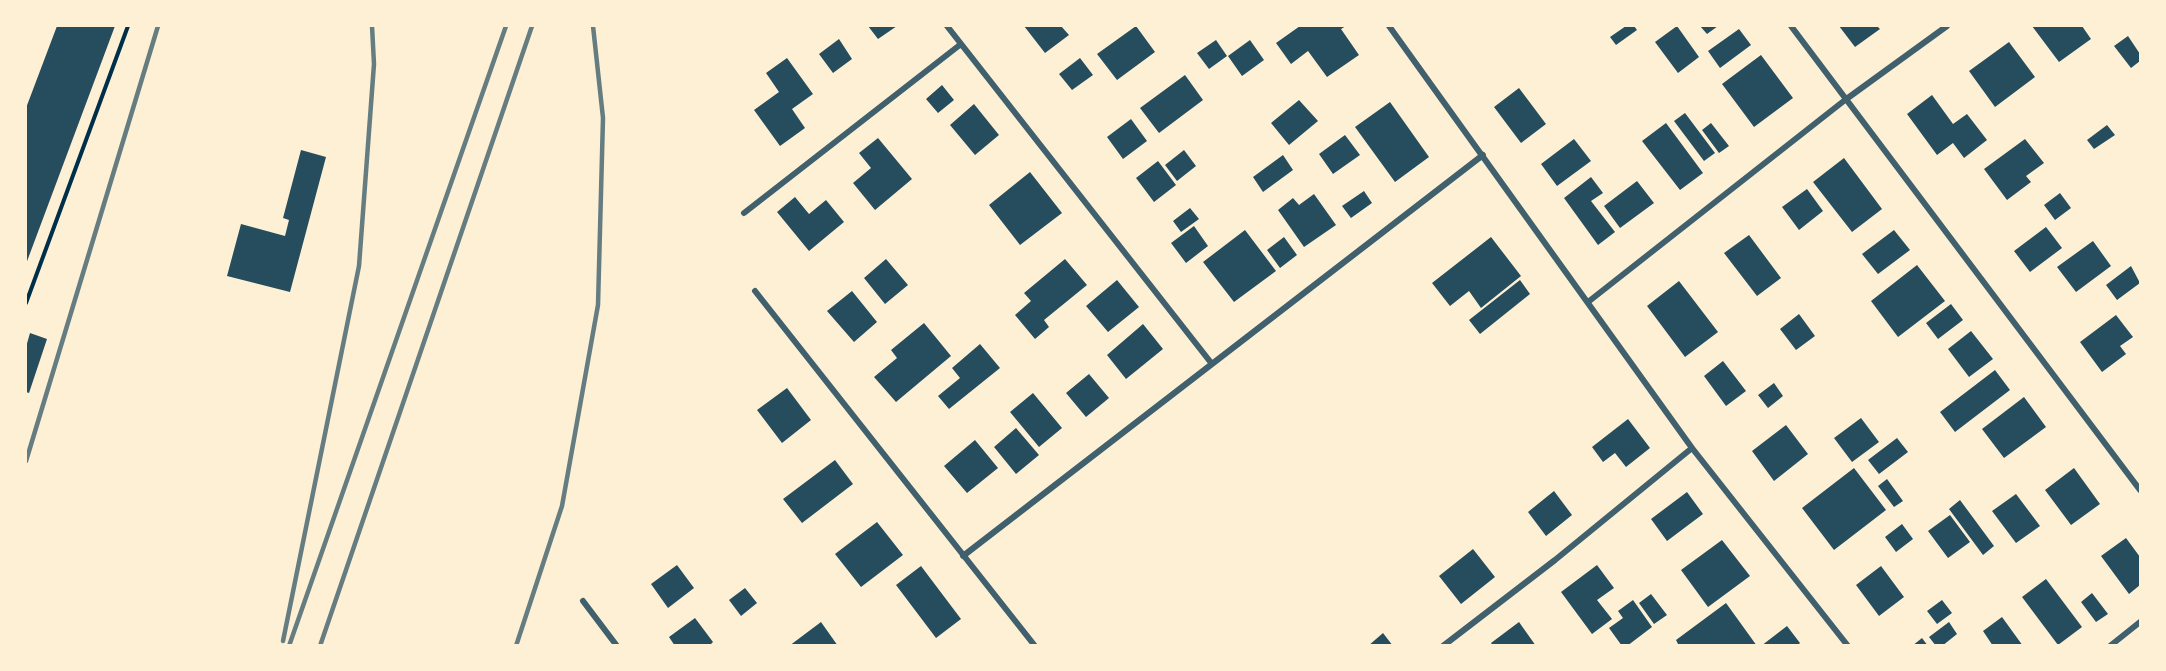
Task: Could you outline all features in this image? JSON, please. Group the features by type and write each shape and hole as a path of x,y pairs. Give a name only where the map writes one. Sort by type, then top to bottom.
{"street":[{"path":"947,26 1212,364"},
{"path":"1389,26 1692,448 1848,645"},
{"path":"1791,26 2140,490"},
{"path":"1588,302 1845,100 1947,26"},
{"path":"744,213 961,44"},
{"path":"963,556 1483,154"},
{"path":"755,291 1035,645"},
{"path":"1443,645 1555,560 1692,448"},
{"path":"583,601 617,645"},
{"path":"2110,645 2140,622"}],"path":[{"path":"26,303 128,26"}],"building":[{"path":"57,26 115,26 26,264 26,108"},
{"path":"868,26 897,26 878,39"},
{"path":"1024,26 1061,26 1069,35 1045,53"},
{"path":"1136,26 1155,52 1117,80 1097,54"},
{"path":"1300,26 1346,26 1341,29 1359,55 1327,77 1308,51 1291,64 1276,43"},
{"path":"1626,26 1634,26 1637,30 1616,45 1610,37"},
{"path":"1677,26 1699,57 1678,73 1655,42"},
{"path":"1700,26 1718,26 1707,34"},
{"path":"1839,26 1877,26 1880,29 1855,47"},
{"path":"2032,26 2082,26 2091,39 2059,62"},
{"path":"1739,29 1751,45 1720,68 1708,51"},
{"path":"2128,36 2140,54 2140,61 2131,68 2114,46"},
{"path":"839,39 852,59 833,73 819,54"},
{"path":"1216,40 1227,56 1209,69 1197,53"},
{"path":"1250,40 1264,60 1242,76 1228,56"},
{"path":"2009,42 2035,77 1995,107 1969,71"},
{"path":"1761,55 1793,98 1754,127 1722,84"},
{"path":"787,58 813,94 792,109 805,128 780,146 754,110 779,92 766,73"},
{"path":"1080,58 1093,75 1072,90 1059,74"},
{"path":"1185,75 1203,100 1159,133 1140,108"},
{"path":"942,85 954,100 938,113 926,99"},
{"path":"1519,88 1546,124 1521,143 1494,107"},
{"path":"1932,95 1953,124 1967,114 1987,140 1964,158 1953,143 1937,155 1907,114"},
{"path":"1299,100 1318,121 1289,145 1271,123"},
{"path":"1390,102 1429,157 1395,182 1355,127"},
{"path":"974,104 999,135 975,155 950,125"},
{"path":"1685,113 1715,153 1704,161 1674,121"},
{"path":"1131,119 1147,141 1123,159 1107,137"},
{"path":"1666,123 1703,173 1680,190 1642,141"},
{"path":"1711,123 1729,146 1719,153 1702,130"},
{"path":"2107,125 2115,135 2094,149 2087,140"},
{"path":"1345,135 1360,155 1333,174 1319,154"},
{"path":"878,138 912,179 875,210 853,183 871,168 859,153"},
{"path":"1574,139 1591,161 1557,186 1541,164"},
{"path":"2025,139 2044,163 2026,176 2031,182 2007,200 1984,169"},
{"path":"301,150 326,157 290,292 227,276 241,224 285,236 289,220 283,218"},
{"path":"1184,150 1196,166 1177,181 1165,165"},
{"path":"1283,155 1293,170 1263,192 1253,177"},
{"path":"1844,158 1882,209 1852,232 1813,182"},
{"path":"1158,161 1176,185 1154,202 1136,178"},
{"path":"1030,172 1062,213 1020,245 989,205"},
{"path":"1591,177 1603,193 1591,201 1615,232 1598,245 1564,198"},
{"path":"1637,181 1654,203 1620,228 1604,206"},
{"path":"1807,189 1823,211 1799,230 1782,207"},
{"path":"1364,191 1372,203 1351,218 1342,206"},
{"path":"2060,193 2071,208 2055,220 2044,205"},
{"path":"1314,194 1336,225 1304,247 1278,210 1293,198 1299,205"},
{"path":"795,197 809,214 826,200 844,222 809,251 777,212"},
{"path":"1190,208 1199,219 1181,232 1173,221"},
{"path":"1194,226 1208,246 1186,263 1171,243"},
{"path":"2046,227 2062,248 2030,272 2014,251"},
{"path":"1245,230 1276,271 1234,302 1203,262"},
{"path":"1894,230 1910,250 1878,274 1862,254"},
{"path":"1749,235 1781,278 1757,296 1724,253"},
{"path":"1284,237 1297,255 1280,268 1267,250"},
{"path":"1491,237 1521,276 1481,308 1469,291 1450,306 1432,283"},
{"path":"2093,241 2111,266 2076,292 2057,267"},
{"path":"886,259 908,285 885,304 864,278"},
{"path":"1065,259 1087,285 1044,320 1049,327 1035,339 1015,315 1031,301 1024,293"},
{"path":"1917,265 1945,301 1898,337 1871,301"},
{"path":"2131,266 2140,283 2117,300 2106,285"},
{"path":"1117,280 1139,307 1108,332 1086,306"},
{"path":"1520,280 1530,294 1480,334 1469,320"},
{"path":"1679,281 1718,332 1685,357 1647,306"},
{"path":"852,291 877,322 854,342 827,311"},
{"path":"1951,304 1963,320 1938,339 1926,323"},
{"path":"1799,314 1815,336 1796,350 1780,329"},
{"path":"2116,315 2133,337 2120,346 2126,354 2102,372 2080,342"},
{"path":"924,323 951,356 896,402 874,377 897,358 891,350"},
{"path":"1143,324 1163,349 1126,379 1107,355"},
{"path":"1971,331 1993,359 1969,377 1948,349"},
{"path":"30,333 47,339 29,393 26,392 26,347"},
{"path":"980,344 1000,368 949,409 938,396 960,378 952,368"},
{"path":"1723,361 1746,391 1726,406 1704,376"},
{"path":"1995,370 2010,390 1955,432 1940,412"},
{"path":"1089,374 1109,398 1086,417 1066,393"},
{"path":"1774,383 1783,396 1768,408 1758,395"},
{"path":"787,388 811,420 782,443 757,410"},
{"path":"1033,393 1062,428 1039,447 1010,412"},
{"path":"2024,397 2046,427 2004,458 1982,429"},
{"path":"1861,418 1879,442 1852,462 1834,438"},
{"path":"1628,419 1650,448 1626,467 1615,453 1603,462 1592,447"},
{"path":"1786,425 1808,454 1774,481 1752,451"},
{"path":"1016,428 1039,455 1016,474 994,447"},
{"path":"1897,438 1908,452 1879,474 1868,460"},
{"path":"975,440 998,468 967,493 944,466"},
{"path":"835,460 853,484 802,523 783,499"},
{"path":"1854,468 1886,510 1834,550 1802,508"},
{"path":"2074,468 2100,504 2071,525 2045,490"},
{"path":"1887,479 1903,501 1894,507 1878,486"},
{"path":"1554,491 1572,515 1546,536 1528,512"},
{"path":"1687,492 1703,514 1667,541 1651,519"},
{"path":"2016,494 2040,526 2016,543 1992,511"},
{"path":"1960,500 1994,546 1983,555 1949,509"},
{"path":"1950,515 1970,542 1948,558 1928,531"},
{"path":"877,522 903,555 861,587 835,554"},
{"path":"1902,524 1913,539 1896,552 1885,537"},
{"path":"2126,538 2140,557 2140,585 2129,594 2101,556"},
{"path":"1722,540 1750,576 1708,607 1681,570"},
{"path":"1473,549 1495,577 1461,604 1439,576"},
{"path":"677,565 694,588 668,608 651,584"},
{"path":"1597,565 1614,588 1597,600 1612,619 1592,634 1561,592"},
{"path":"921,566 961,619 936,638 896,585"},
{"path":"1881,566 1904,597 1879,616 1856,585"},
{"path":"2046,579 2082,627 2058,645 2022,597"},
{"path":"745,588 757,603 741,616 729,600"},
{"path":"2092,593 2108,614 2096,622 2081,602"},
{"path":"1651,594 1667,615 1654,624 1639,603"},
{"path":"1633,600 1652,627 1627,646 1622,646 1609,628 1623,618 1618,611"},
{"path":"1942,600 1952,613 1937,624 1927,611"},
{"path":"1726,603 1757,646 1679,646 1676,640"},
{"path":"2002,617 2023,646 1993,646 1983,631"},
{"path":"695,618 713,642 709,646 675,646 669,637"},
{"path":"821,622 838,646 789,646"},
{"path":"1519,622 1536,646 1493,646 1491,643"},
{"path":"1949,622 1957,634 1942,646 1936,646 1929,637"},
{"path":"1787,626 1800,643 1797,646 1761,646"},
{"path":"1383,633 1393,646 1368,646"},
{"path":"1922,638 1928,646 1912,646"}],"railway":[{"path":"26,461 158,26"},
{"path":"283,641 359,266 374,64 372,26"},
{"path":"289,646 506,26"},
{"path":"320,646 532,26"},
{"path":"516,646 562,506 598,305 603,118 593,26"}]}
